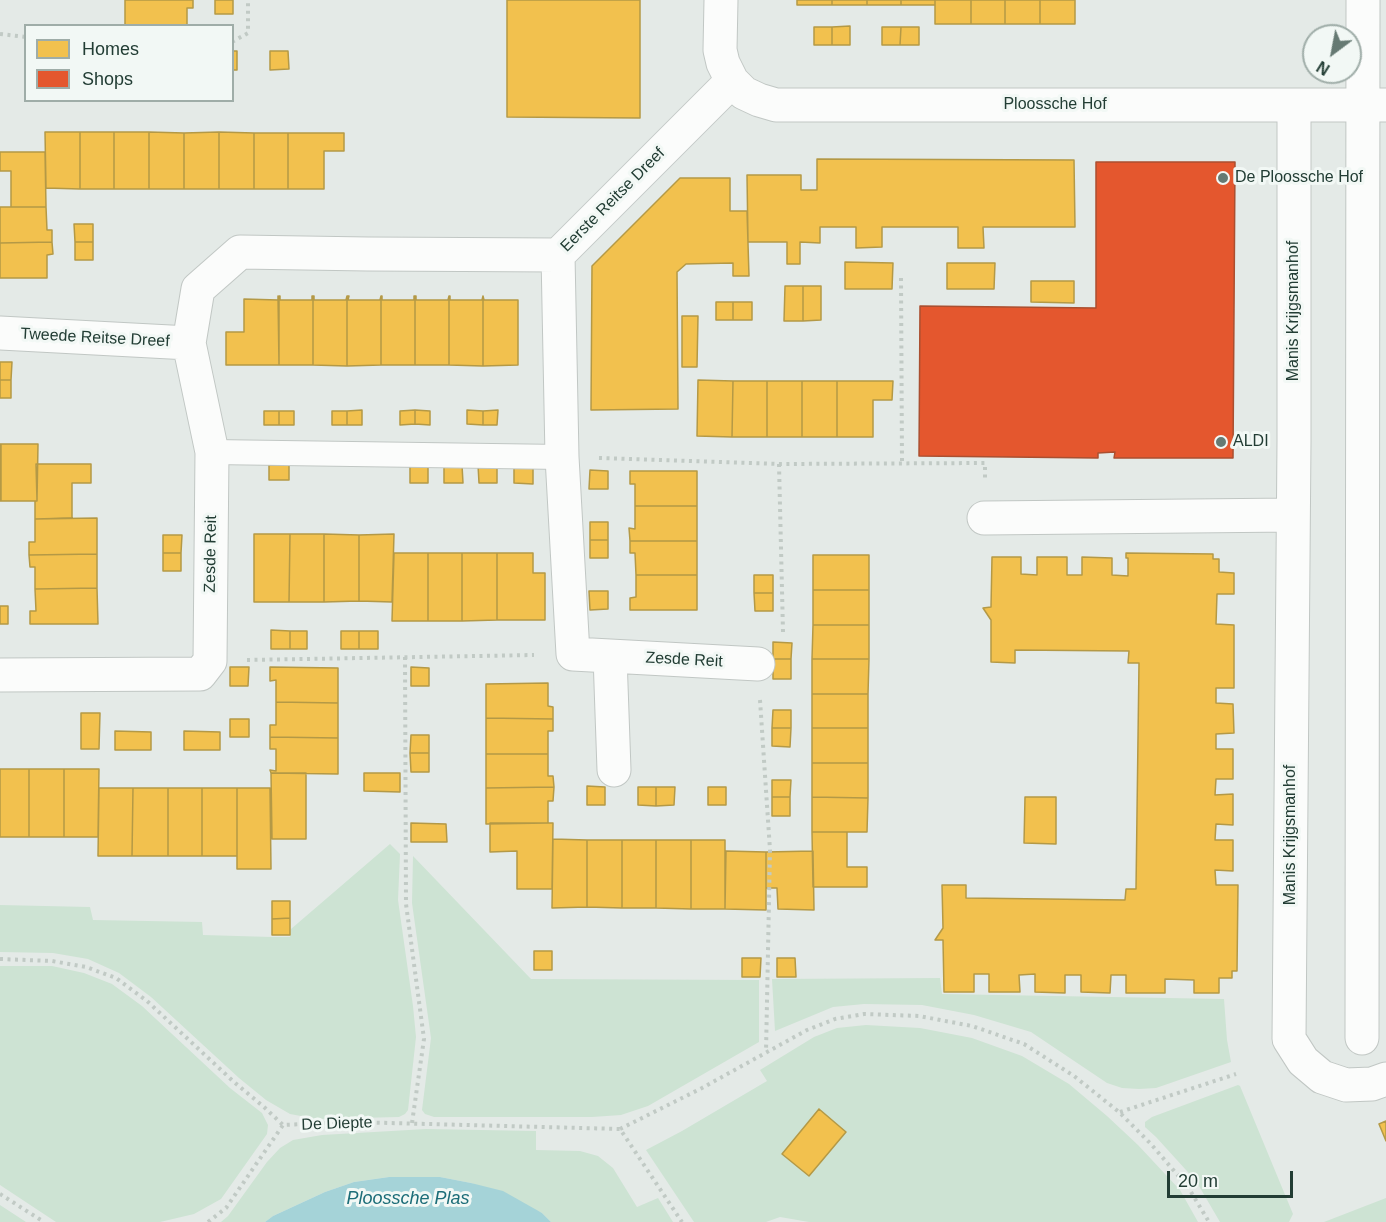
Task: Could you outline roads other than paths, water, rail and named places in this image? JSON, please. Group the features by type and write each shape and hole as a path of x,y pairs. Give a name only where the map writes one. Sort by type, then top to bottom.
{"street":[{"path":"721,0 720,50 723,63 732,81"},
{"path":"1362,1038 1375,106 1363,0"},
{"name":"Ploossche Hof","path":"732,81 744,93 776,105 1375,106"},
{"name":"Eerste Reitse Dreef","path":"240,252 558,255 732,81"},
{"name":"Manis Krijgsmanhof","path":"1294,106 1289,1039 1302,1061 1322,1077 1346,1085 1372,1084 1386,1079"},
{"name":"Zesde Reit","path":"0,675 200,674 210,661 212,452 189,343 198,289 240,252"},
{"path":"558,255 562,457"},
{"name":"Tweede Reitse Dreef","path":"0,333 189,343"},
{"name":"Zesde Reit","path":"562,457 573,654 758,664"},
{"path":"984,518 1293,515"},
{"path":"610,656 614,770"}],"lane":[{"path":"212,452 562,457"}],"water":[{"name":"Ploossche Plas","path":"389,1177 440,1177 503,1191 542,1213 551,1222 265,1222 325,1192 354,1182"}],"place":[{"name":"De Ploossche Hof","path":"1223,178"},
{"name":"ALDI","path":"1221,442"}]}
